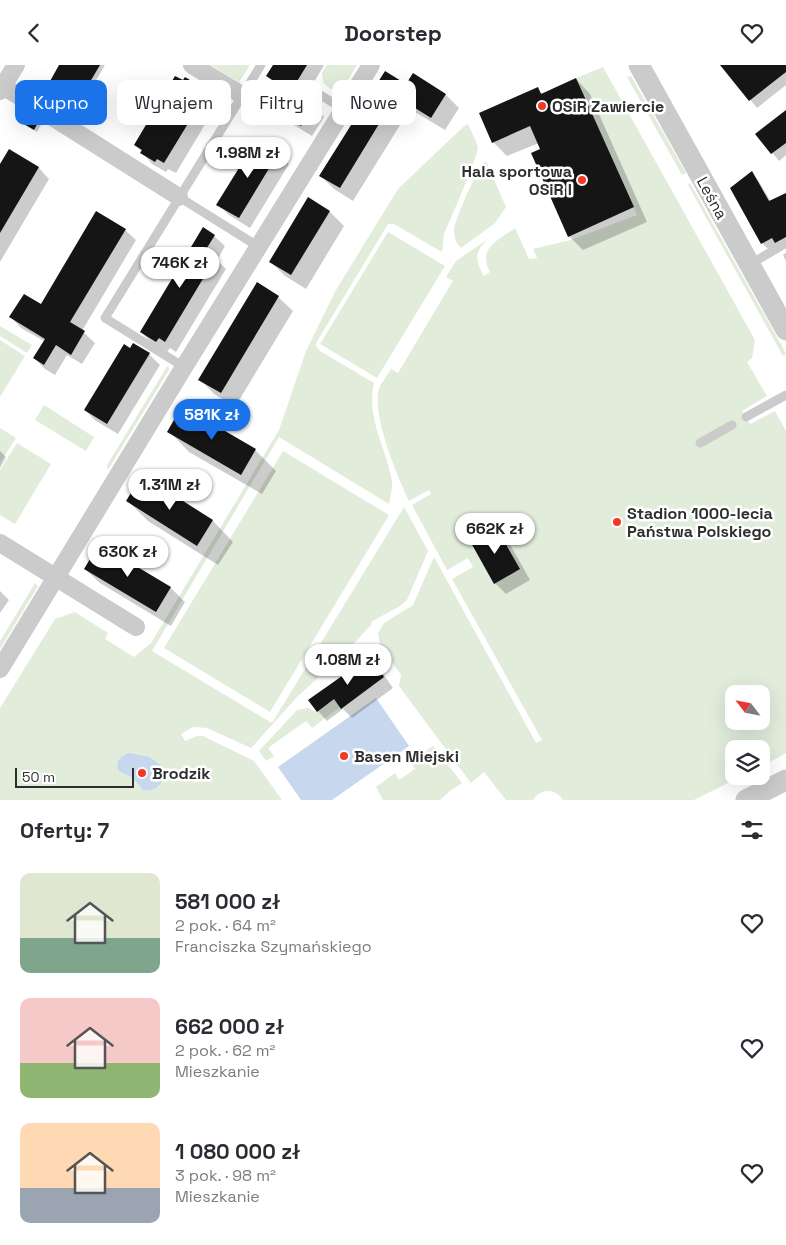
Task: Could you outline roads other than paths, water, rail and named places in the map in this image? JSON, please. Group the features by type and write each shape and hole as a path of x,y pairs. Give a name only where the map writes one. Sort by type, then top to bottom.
{"street":[{"path":"16,65 1,87 179,197"},
{"path":"192,65 241,94"},
{"path":"361,80 371,65"},
{"name":"Leśna","path":"639,65 786,331"},
{"path":"0,669 333,125"},
{"path":"0,543 136,627"},
{"path":"746,800 786,780"}],"lane":[{"path":"252,80 261,65"},
{"path":"319,65 306,86 332,102"},
{"path":"184,367 105,318 241,97"},
{"path":"179,197 259,247"},
{"path":"749,265 786,243"},
{"path":"746,417 786,395"},
{"path":"700,443 732,425"}],"water":[{"name":"Basen Miejski","path":"376,698 409,746 332,800 301,800 278,767"},
{"name":"Brodzik","path":"130,753 149,757 162,766 165,775 157,787 151,790 143,790 133,778 119,771 117,765 119,759"}],"place":[{"name":"OSiR Zawiercie","path":"542,106"},
{"name":"Hala sportowa OSiR I","path":"582,180"},
{"name":"Stadion 1000-lecia Państwa Polskiego","path":"617,522"},
{"name":"Basen Miejski","path":"344,756"},
{"name":"Brodzik","path":"142,773"}]}
